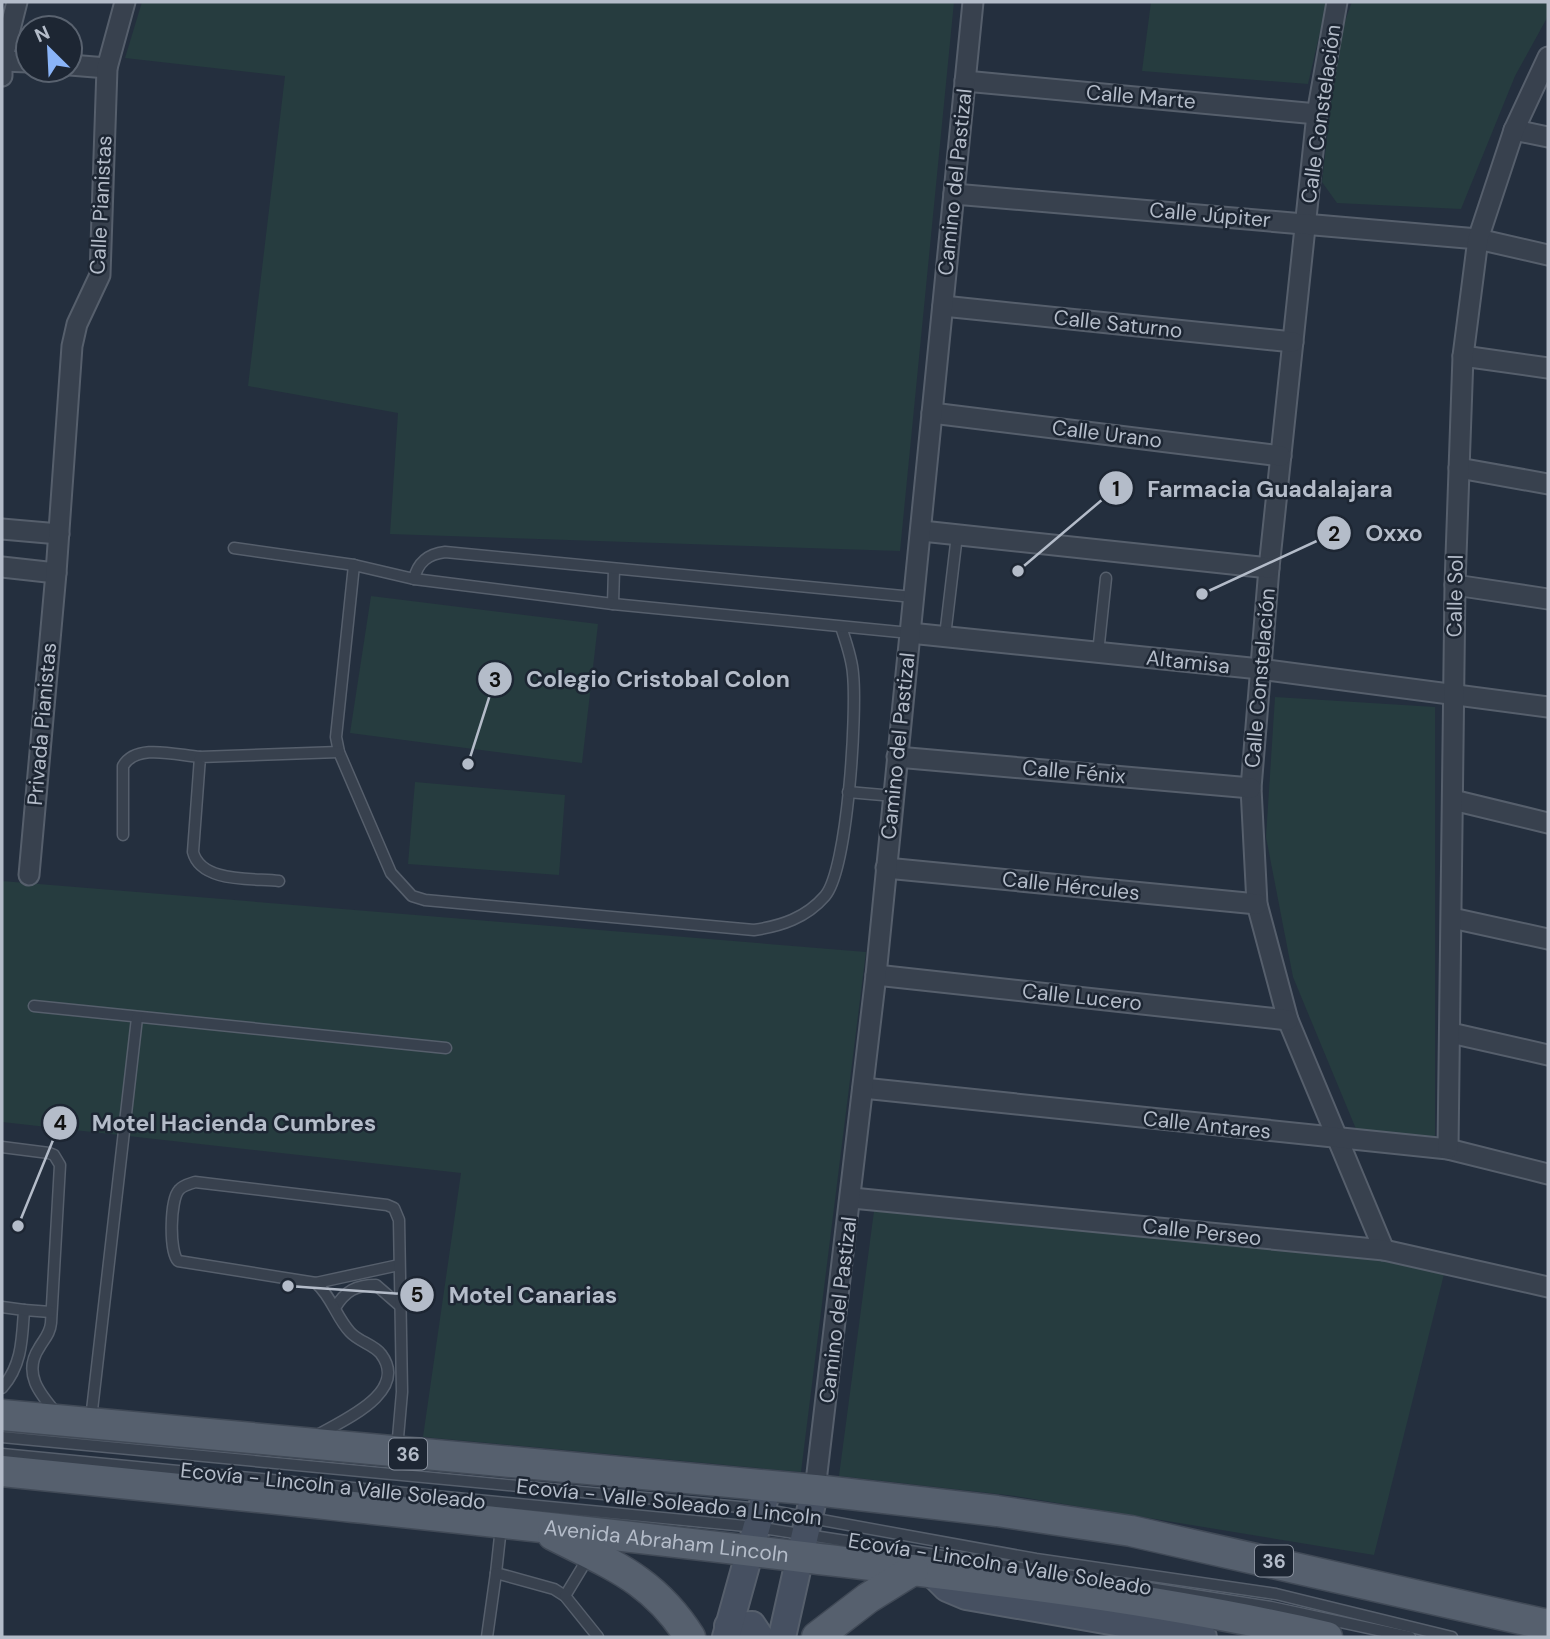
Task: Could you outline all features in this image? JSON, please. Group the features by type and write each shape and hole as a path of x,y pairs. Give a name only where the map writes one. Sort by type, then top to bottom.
{"main road":[{"name":"36","path":"2,1415 396,1453 758,1518 808,1524 997,1511 1131,1531 1548,1625"},
{"name":"Avenida Abraham Lincoln","path":"2,1471 534,1526 758,1518 808,1524 921,1571 1170,1604 1327,1637"},
{"path":"534,1526 631,1574 664,1601 690,1637"},
{"path":"817,1637 868,1598 921,1571"}],"street":[{"path":"2,76 2,61 18,2"},
{"name":"Calle Pianistas","path":"56,573 73,335 95,288 101,262 107,68 125,2"},
{"name":"Camino del Pastizal","path":"808,1524 852,1198 922,531 973,2"},
{"name":"Calle Constelación","path":"1337,2 1317,114 1269,568 1251,788 1257,904 1288,1020 1384,1250"},
{"name":"Calle Sol","path":"1448,1149 1455,585 1463,356 1478,239 1514,130 1548,57"},
{"path":"84,66 107,68"},
{"name":"Calle Marte","path":"965,81 1317,114"},
{"path":"1514,130 1548,137"},
{"name":"Calle Júpiter","path":"954,194 1478,239 1548,255"},
{"name":"Calle Saturno","path":"943,306 1293,342"},
{"path":"1463,356 1548,368"},
{"name":"Calle Urano","path":"932,413 1281,456"},
{"path":"1459,468 1548,484"},
{"path":"2,529 59,534"},
{"path":"922,531 1269,568"},
{"path":"2,567 56,573"},
{"name":"Privada Pianistas","path":"29,876 56,573"},
{"path":"1455,585 1548,599"},
{"name":"Altamisa","path":"910,632 1260,669 1548,707"},
{"name":"Calle Fénix","path":"897,757 1251,788"},
{"path":"1453,800 1548,823"},
{"name":"Calle Hércules","path":"886,868 1257,904"},
{"path":"1452,918 1548,939"},
{"name":"Calle Lucero","path":"876,975 1288,1020"},
{"path":"1451,1033 1548,1055"},
{"name":"Calle Antares","path":"863,1088 1448,1149 1548,1174"},
{"name":"Calle Perseo","path":"852,1198 1384,1250 1548,1287"},
{"path":"727,1632 758,1518"},
{"path":"782,1637 808,1524"},
{"path":"921,1571 947,1588 966,1596 1203,1637"},
{"path":"727,1632 751,1625 760,1637"}],"lane":[{"path":"945,636 957,535"},
{"path":"234,548 354,565 414,579 613,604 910,632"},
{"path":"414,579 417,568 425,559 445,552 914,597"},
{"path":"354,565 335,723 339,752 391,873 412,896 425,900 754,930 782,926 808,912 827,894 837,867 848,792 853,672 841,627"},
{"path":"613,604 614,569"},
{"path":"1098,653 1106,578"},
{"path":"122,835 122,766 128,757 140,752 200,757 339,752"},
{"path":"200,757 193,852 195,862 209,873 279,881"},
{"path":"848,792 894,796"},
{"path":"34,1006 446,1048"},
{"path":"2,1147 49,1153 54,1155 60,1165 50,1330 32,1361 32,1373 41,1395 76,1422 137,1018"},
{"path":"396,1453 402,1392 399,1220 394,1208 195,1182 180,1189 176,1197 171,1248 178,1261 316,1283 399,1265"},
{"path":"303,1444 368,1405 386,1384 388,1370 376,1349 351,1334 316,1283"},
{"path":"335,1308 349,1290 376,1284 399,1305"},
{"path":"2,1307 51,1312"},
{"path":"2,1388 12,1376 19,1360 24,1310"},
{"name":"Ecovía - Valle Soleado a Lincoln","path":"2,1437 758,1518"},
{"name":"Ecovía - Lincoln a Valle Soleado","path":"2,1454 758,1518"},
{"path":"487,1637 501,1523"},
{"name":"Ecovía - Lincoln a Valle Soleado","path":"808,1524 1270,1608 1410,1637"},
{"name":"Ecovía - Valle Soleado a Lincoln","path":"808,1524 1276,1594 1452,1637"},
{"path":"565,1596 590,1555"},
{"path":"496,1573 541,1583 565,1596 598,1637"}],"green space":[{"path":"142,2 954,2 900,551 390,534 398,413 248,386 285,76 125,58"},
{"path":"1151,2 1327,2 1308,84 1142,71"},
{"path":"1352,2 1548,2 1548,16 1515,76 1461,209 1337,203 1322,182 1338,40"},
{"path":"371,596 598,624 582,763 350,733"},
{"path":"1275,697 1435,707 1435,1138 1356,1129 1293,977 1266,837"},
{"path":"415,782 565,795 559,875 408,864"},
{"path":"2,881 866,952 801,1472 423,1437 461,1173 2,1122"},
{"path":"874,1211 1372,1259 1444,1274 1374,1555 1015,1496 839,1476"}],"place":[{"name":"Farmacia Guadalajara","path":"1018,571"},
{"name":"Oxxo","path":"1202,594"},
{"name":"Colegio Cristobal Colon","path":"468,764"},
{"name":"Motel Hacienda Cumbres","path":"18,1226"},
{"name":"Motel Canarias","path":"288,1286"}]}
